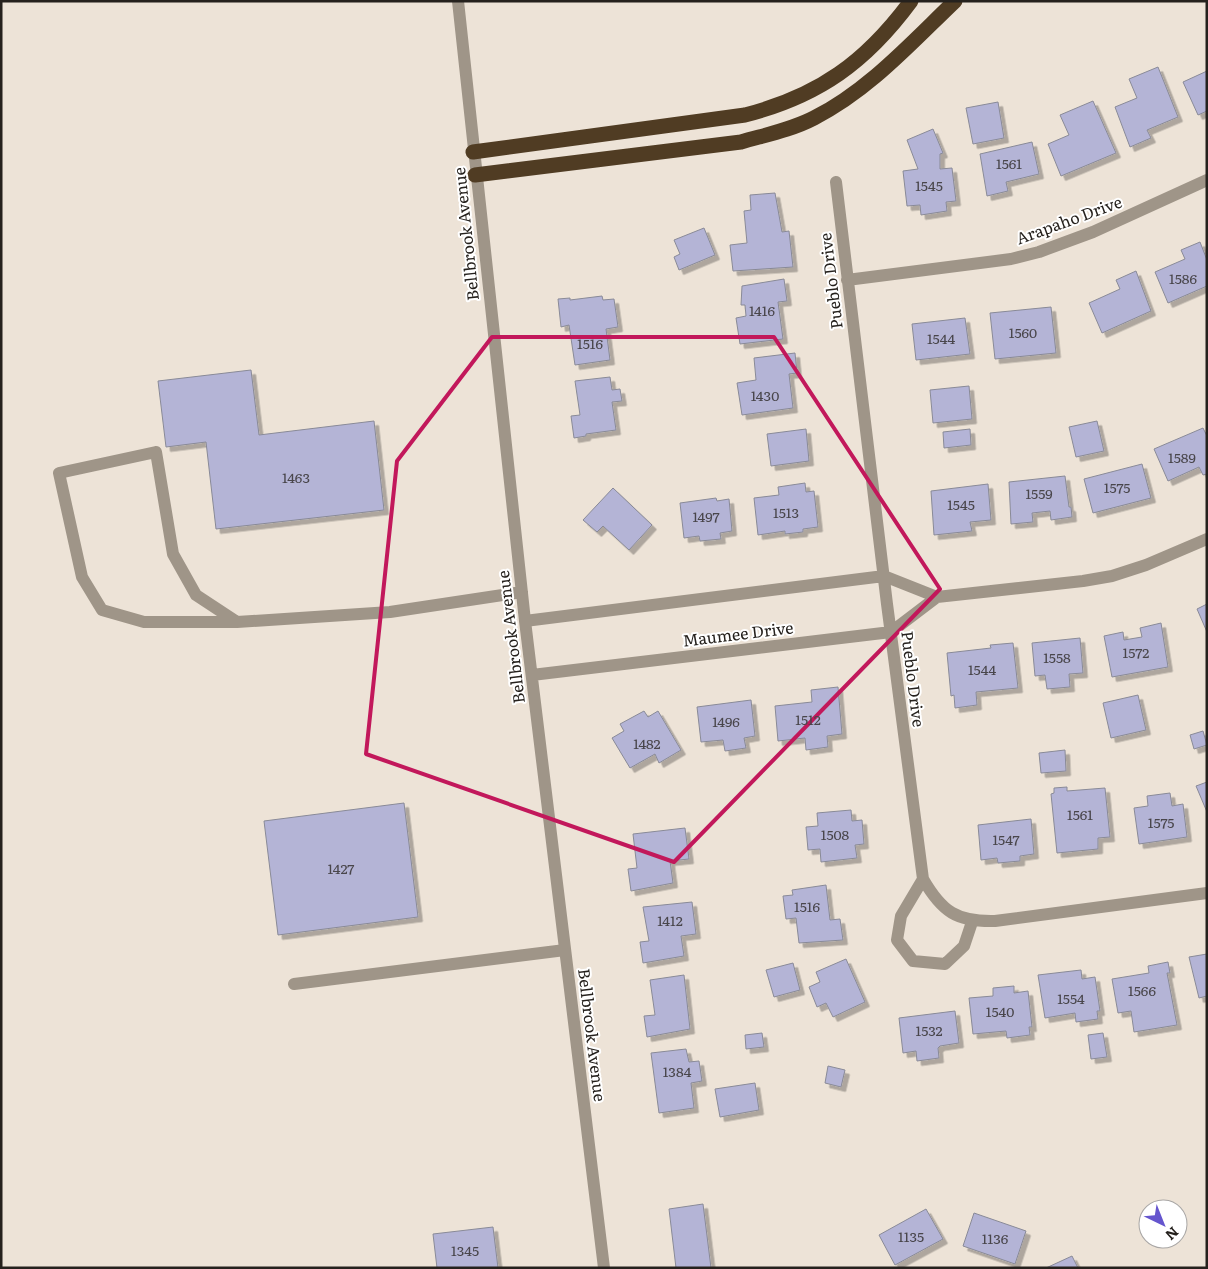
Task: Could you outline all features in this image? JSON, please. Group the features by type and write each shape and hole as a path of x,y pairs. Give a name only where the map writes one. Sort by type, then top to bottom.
{"highway":[{"path":"473,152 745,115 772,108 818,88 842,74 870,50 892,27 911,1"},
{"path":"475,175 740,142 777,132 813,118 842,102 865,85 956,1"}],"street":[{"name":"Bellbrook Avenue","path":"458,1 475,175 522,592 604,1268"},
{"name":"Arapaho Drive","path":"848,280 1012,259 1039,252 1093,232 1207,180"},
{"name":"Pueblo Drive","path":"836,182 890,632 923,879 932,894 942,904 957,916 972,922"},
{"path":"236,622 196,595 173,554 156,452 59,473 82,577 102,610 144,622 236,622 390,612 522,592"},
{"name":"Maumee Drive","path":"526,621 884,576 937,597 1112,576 1146,565 1207,539"},
{"name":"Maumee Drive","path":"532,676 890,632 937,597"},
{"path":"923,879 901,916 898,940 914,961 944,964 964,946 972,922 995,921 1207,893"},
{"path":"294,984 565,950"}],"highlighted area":[{"path":"492,337 774,337 940,589 674,862 366,754 397,461"}],"building":[{"path":"1158,67 1178,117 1147,130 1151,138 1130,147 1115,107 1137,98 1129,79"},
{"path":"1207,71 1207,111 1198,115 1183,82"},
{"path":"1093,101 1116,153 1061,176 1048,144 1069,135 1060,115"},
{"path":"998,102 1004,138 973,144 966,108"},
{"path":"933,129 943,153 940,154 940,169 952,168 956,201 946,202 947,211 921,215 920,205 907,206 903,171 918,169 907,140"},
{"path":"1032,142 1039,174 1006,182 1008,191 987,196 980,154"},
{"path":"775,193 782,232 789,231 793,267 733,271 730,245 747,243 744,211 751,210 750,195"},
{"path":"704,228 715,255 679,270 674,257 680,254 674,240"},
{"path":"1200,242 1207,260 1207,286 1168,303 1155,272 1185,259 1181,250"},
{"path":"1136,271 1151,311 1102,333 1089,303 1120,289 1116,280"},
{"path":"784,279 787,301 778,302 783,339 740,344 736,318 746,316 745,305 741,305 742,286"},
{"path":"602,296 603,300 614,299 618,327 606,329 610,360 575,365 569,325 561,327 558,299 570,298 570,300"},
{"path":"1051,307 1056,353 995,359 990,313"},
{"path":"965,318 970,354 916,360 912,324"},
{"path":"795,353 797,373 789,374 793,408 742,415 737,383 756,380 754,358"},
{"path":"251,370 259,435 374,421 384,510 216,529 206,442 166,447 158,381"},
{"path":"610,377 612,390 620,389 622,401 612,402 616,430 586,434 586,436 574,438 571,416 580,415 575,381"},
{"path":"969,386 972,419 933,423 930,390"},
{"path":"1097,421 1104,451 1076,457 1069,427"},
{"path":"1203,428 1207,436 1207,474 1203,475 1199,467 1168,481 1154,449"},
{"path":"806,429 809,461 771,466 767,434"},
{"path":"970,429 971,445 944,448 943,432"},
{"path":"1142,464 1151,498 1093,513 1084,479"},
{"path":"1065,476 1072,517 1051,520 1050,511 1032,513 1033,522 1011,524 1009,482"},
{"path":"805,483 806,492 814,491 818,527 803,529 803,532 785,534 785,531 758,535 754,498 779,495 778,487"},
{"path":"988,484 991,520 970,522 972,531 934,535 931,491"},
{"path":"613,488 652,525 629,550 603,526 597,532 583,520"},
{"path":"716,498 717,501 729,499 732,531 720,533 721,539 700,541 699,536 684,538 680,503"},
{"path":"1207,604 1207,632 1197,609"},
{"path":"1161,623 1168,667 1112,677 1104,636 1123,632 1124,640 1142,637 1140,628"},
{"path":"1080,638 1083,673 1069,674 1070,687 1047,689 1045,675 1035,676 1032,643"},
{"path":"1013,643 1018,688 976,692 977,705 955,708 954,695 951,696 947,653 991,648 990,645"},
{"path":"838,687 842,734 827,736 828,747 806,750 805,738 778,741 775,706 812,702 811,690"},
{"path":"1138,695 1146,730 1111,738 1103,703"},
{"path":"751,700 755,736 744,738 746,748 725,751 723,740 701,742 697,707"},
{"path":"644,711 648,717 658,711 681,750 659,763 655,754 630,768 612,738 624,731 620,724"},
{"path":"1203,731 1207,745 1194,749 1190,735"},
{"path":"1065,750 1066,771 1041,773 1039,753"},
{"path":"1207,782 1207,812 1196,786"},
{"path":"1067,787 1067,791 1105,788 1110,837 1098,838 1098,849 1057,853 1051,794 1054,793 1054,788"},
{"path":"1170,793 1172,806 1183,804 1187,837 1139,844 1134,808 1148,806 1147,796"},
{"path":"404,803 418,917 278,935 264,821"},
{"path":"851,810 852,821 862,820 864,844 855,845 857,858 821,862 820,849 808,850 806,827 818,826 817,813"},
{"path":"1031,819 1034,854 1020,856 1020,861 998,863 997,858 981,860 978,825"},
{"path":"685,828 689,859 670,861 673,883 631,891 628,869 637,868 633,834"},
{"path":"826,885 830,920 840,919 843,940 799,943 796,918 786,919 783,896 793,895 792,890"},
{"path":"692,902 696,934 681,936 684,956 643,963 640,942 649,941 643,907"},
{"path":"1207,954 1207,996 1199,998 1189,957"},
{"path":"846,959 865,1002 833,1017 826,1003 817,1007 809,987 820,982 816,972"},
{"path":"1168,962 1170,973 1167,973 1177,1025 1134,1032 1131,1011 1118,1013 1112,979 1149,973 1148,966"},
{"path":"793,963 800,990 774,997 766,970"},
{"path":"1081,970 1082,979 1095,977 1100,1011 1097,1011 1098,1019 1076,1022 1075,1013 1045,1018 1038,975"},
{"path":"684,975 690,1029 647,1037 644,1016 655,1015 650,980"},
{"path":"1014,986 1014,993 1028,991 1032,1027 1029,1027 1030,1035 1007,1038 1006,1031 973,1034 969,998 993,996 993,988"},
{"path":"955,1011 959,1043 940,1046 938,1048 939,1058 917,1061 916,1051 903,1053 899,1018"},
{"path":"762,1033 764,1047 746,1049 745,1035"},
{"path":"1103,1033 1107,1057 1091,1059 1088,1035"},
{"path":"686,1049 689,1062 699,1061 702,1081 691,1083 694,1108 659,1113 651,1053"},
{"path":"828,1066 845,1070 841,1087 825,1083"},
{"path":"755,1083 759,1110 720,1117 715,1089"},
{"path":"703,1204 711,1268 676,1268 669,1209"},
{"path":"926,1209 943,1239 895,1265 879,1235"},
{"path":"974,1213 1026,1231 1015,1264 963,1246"},
{"path":"493,1227 498,1268 437,1268 433,1234"},
{"path":"1072,1256 1078,1268 1046,1268"}]}
